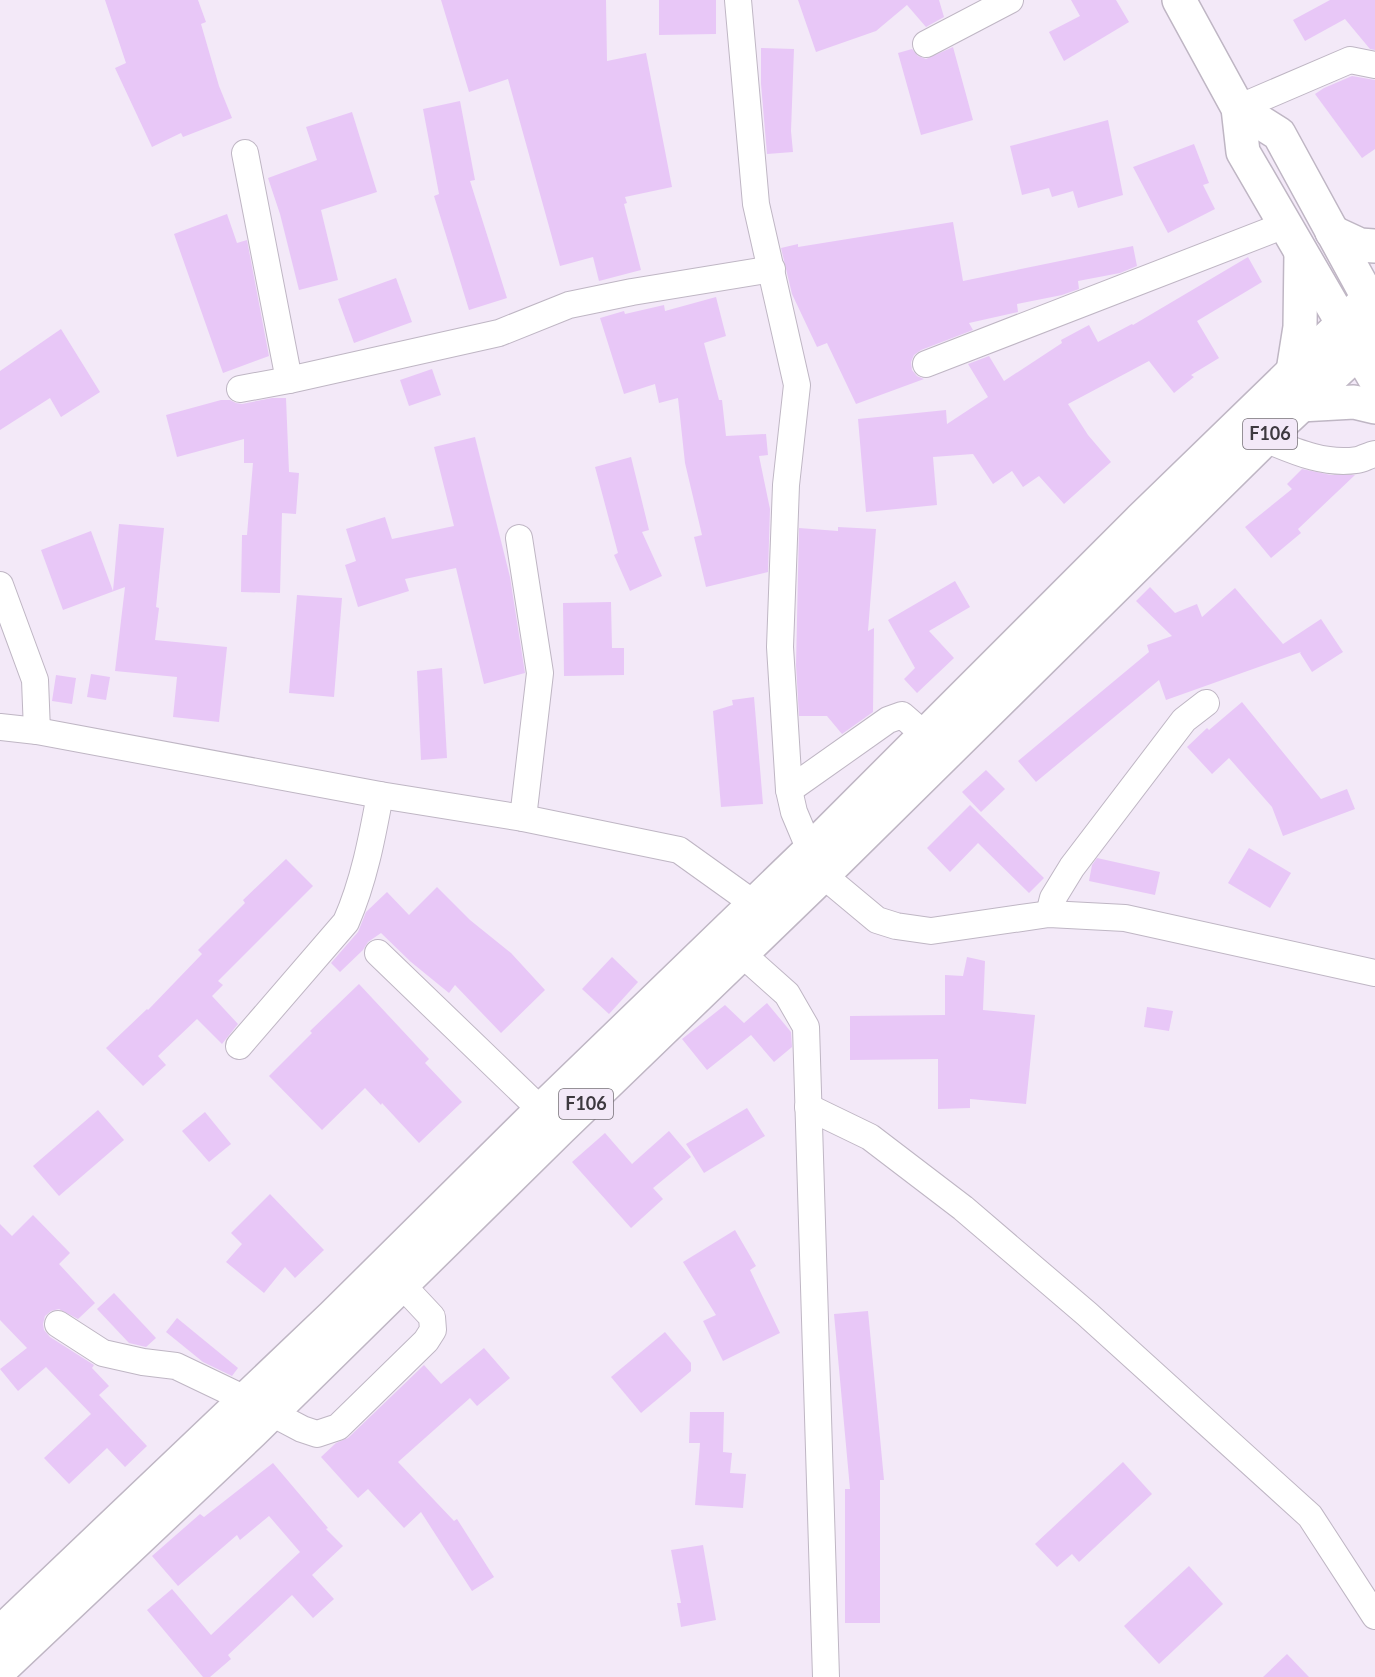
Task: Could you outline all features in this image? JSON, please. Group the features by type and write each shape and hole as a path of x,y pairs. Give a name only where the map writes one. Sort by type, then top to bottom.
{"main road":[{"path":"1179,0 1238,108 1243,152 1301,253 1359,337 1375,379"},
{"path":"1238,108 1279,135 1332,232 1373,300"},
{"path":"1332,232 1360,245 1375,246"},
{"path":"1293,371 1300,327 1301,253"},
{"name":"F106","path":"0,1670 62,1594 257,1406 541,1110 753,903 817,863 1300,405 1359,337 1373,300"},
{"name":"F106","path":"257,1406 402,1285 741,953 925,735 1293,371 1359,337"},
{"path":"1300,405 1354,402 1375,407"},
{"name":"F106","path":"0,1633 62,1594"}],"street":[{"path":"738,0 756,204 797,385 786,485 780,647 789,790 794,812 817,863 877,920 896,926 931,931 1049,914 1125,918 1375,973"},
{"path":"926,44 1010,0"},
{"path":"1238,108 1350,60 1375,65"},
{"path":"245,153 289,380"},
{"path":"926,364 1285,225"},
{"path":"240,389 499,333 569,305 772,269"},
{"path":"1265,439 1299,453 1322,459 1357,459 1375,454"},
{"path":"519,538 540,673 523,818"},
{"path":"0,585 35,680 37,731"},
{"path":"1049,914 1053,897 1072,867 1184,720 1206,703"},
{"path":"789,790 888,720 902,715 925,735"},
{"path":"0,727 37,731 380,795 523,818 680,850 753,903"},
{"path":"239,1046 346,922 365,870 380,795"},
{"path":"378,953 541,1110"},
{"path":"741,953 787,994 806,1027 826,1677"},
{"path":"808,1107 870,1137 963,1208 1087,1314 1310,1516 1375,1616"},
{"path":"58,1324 103,1353 143,1362 176,1366 302,1429 317,1434 338,1427 426,1341 433,1330 432,1317 402,1285"}],"building":[{"path":"105,0 198,0 206,22 201,24 219,86 232,118 183,137 181,133 152,147 115,68 126,63"},
{"path":"441,0 606,0 607,61 646,53 672,187 625,197 627,203 624,204 641,270 599,281 593,257 560,266 508,79 469,92"},
{"path":"659,0 716,0 716,34 659,35"},
{"path":"798,0 939,0 944,17 926,27 907,5 876,31 816,52"},
{"path":"1071,0 1116,0 1129,22 1064,61 1049,32 1080,16"},
{"path":"1330,0 1375,0 1375,50 1370,49 1345,19 1305,41 1293,20"},
{"path":"953,47 973,120 921,135 898,53 912,49 918,56 926,59"},
{"path":"761,48 794,49 791,131 793,152 767,154 761,84"},
{"path":"1352,76 1375,80 1375,149 1362,158 1315,94"},
{"path":"460,101 475,180 470,181 507,298 469,310 434,196 439,194 423,109"},
{"path":"352,112 377,192 321,210 338,280 299,290 280,214 268,178 317,160 306,127"},
{"path":"1108,120 1123,195 1078,208 1073,191 1052,197 1049,188 1022,195 1010,146"},
{"path":"1194,144 1209,183 1203,185 1215,209 1168,233 1133,167"},
{"path":"227,214 237,243 247,240 269,356 223,373 174,234"},
{"path":"953,222 963,281 1133,246 1137,266 1120,273 1078,281 1079,289 1062,295 1017,304 1018,312 969,323 973,330 921,350 914,355 911,362 912,370 924,379 856,404 827,343 817,347 792,294 781,248"},
{"path":"1248,257 1262,282 1197,321 1219,358 1191,375 1194,377 1174,393 1149,361 1068,404 1088,435 1111,462 1064,504 1039,476 1023,487 1012,471 993,484 973,454 933,457 937,505 866,512 858,419 946,410 947,424 988,397 968,364 989,356 1004,381 1062,343 1061,340 1089,325 1098,342 1133,325"},
{"path":"396,278 412,322 354,343 338,299"},
{"path":"716,297 726,336 704,343 719,400 722,400 726,436 766,434 768,455 759,456 770,509 768,572 706,587 694,537 702,535 685,463 678,398 659,403 655,384 624,394 600,318 624,311 625,314 664,305 665,311"},
{"path":"61,329 100,392 61,417 50,398 0,430 0,371"},
{"path":"432,369 441,395 409,406 400,380"},
{"path":"272,398 286,398 289,472 299,473 296,514 282,513 280,593 241,592 242,535 247,535 253,463 244,463 244,439 177,457 166,415 221,400 242,404"},
{"path":"475,437 510,577 525,673 484,684 456,568 405,579 409,591 358,607 345,565 356,561 346,529 385,517 392,539 454,526 434,447"},
{"path":"631,457 649,530 642,532 662,576 630,591 614,555 618,553 595,467"},
{"path":"1302,469 1331,475 1355,475 1298,529 1301,533 1271,558 1245,527 1292,489 1287,484"},
{"path":"119,524 164,528 155,640 227,647 219,722 173,717 177,677 115,671 125,587 63,610 41,550 91,531 113,591"},
{"path":"838,527 876,529 868,631 874,628 873,712 842,734 827,716 799,716 796,665 799,528 838,531"},
{"path":"955,581 970,607 929,631 954,658 917,693 904,679 915,668 888,620"},
{"path":"1150,587 1175,613 1197,604 1202,617 1235,588 1283,644 1321,619 1343,652 1312,672 1301,652 1166,700 1159,680 1036,782 1018,761 1149,652 1147,645 1172,636 1136,601"},
{"path":"297,595 342,598 334,697 289,693"},
{"path":"611,602 612,648 624,648 624,675 564,676 563,603"},
{"path":"442,668 447,758 421,760 417,671"},
{"path":"91,674 110,677 106,700 87,697"},
{"path":"56,675 76,678 72,704 52,701"},
{"path":"754,697 763,804 721,807 713,711 733,705 732,700"},
{"path":"1242,702 1321,799 1347,789 1355,809 1283,836 1272,807 1229,758 1212,774 1187,747 1207,728 1209,730"},
{"path":"986,770 1005,789 981,812 962,792"},
{"path":"970,805 1044,878 1029,893 978,843 950,872 927,848"},
{"path":"1249,848 1291,873 1270,908 1228,883"},
{"path":"1097,858 1160,872 1155,895 1089,881 1092,865"},
{"path":"286,859 313,886 218,981 223,985 212,996 238,1024 222,1044 197,1019 158,1056 166,1065 143,1086 106,1048 148,1010 202,954 198,950 245,903 243,900"},
{"path":"437,887 470,920 511,953 545,990 501,1033 455,985 449,993 411,962 381,933 368,942 363,950 340,972 331,963 358,932 366,912 387,892 409,915"},
{"path":"612,957 638,982 609,1014 582,989"},
{"path":"967,957 985,961 983,1010 1035,1015 1026,1104 970,1099 970,1108 938,1109 938,1059 850,1060 850,1016 945,1015 945,975 963,976"},
{"path":"359,984 429,1059 425,1063 462,1102 419,1143 365,1088 322,1130 269,1076 312,1033 310,1031"},
{"path":"767,1003 791,1032 792,1047 774,1062 751,1035 707,1070 682,1039 725,1005 744,1023"},
{"path":"1147,1007 1173,1011 1169,1031 1144,1027"},
{"path":"747,1108 765,1136 704,1173 686,1144"},
{"path":"98,1110 124,1140 59,1196 33,1166"},
{"path":"205,1112 231,1144 209,1162 182,1131"},
{"path":"669,1131 691,1157 653,1188 663,1199 631,1228 572,1162 605,1133 632,1164"},
{"path":"270,1194 324,1250 295,1278 285,1267 264,1293 226,1262 242,1244 231,1233"},
{"path":"33,1215 70,1253 59,1264 95,1303 78,1319 59,1309 51,1311 45,1316 44,1330 50,1337 94,1365 92,1368 109,1386 99,1395 147,1446 125,1467 107,1448 69,1484 44,1458 91,1414 46,1367 18,1391 0,1369 27,1348 0,1320 0,1224 12,1236"},
{"path":"735,1230 756,1266 750,1270 780,1333 723,1361 703,1321 716,1315 683,1262"},
{"path":"114,1293 156,1338 146,1347 129,1343 97,1309"},
{"path":"868,1311 884,1480 880,1480 880,1623 845,1623 845,1489 850,1489 834,1314"},
{"path":"177,1318 238,1368 232,1376 203,1362 166,1332"},
{"path":"665,1332 691,1363 691,1371 641,1413 611,1377"},
{"path":"484,1348 510,1378 477,1406 470,1398 398,1462 454,1521 457,1519 494,1577 472,1591 421,1512 404,1528 368,1489 358,1498 321,1457 336,1443 348,1438 424,1365 441,1384"},
{"path":"690,1412 724,1412 723,1452 732,1453 730,1473 746,1474 743,1508 695,1505 700,1443 689,1443"},
{"path":"1123,1462 1152,1494 1079,1562 1072,1554 1057,1567 1035,1544"},
{"path":"273,1463 328,1528 326,1529 343,1546 312,1575 334,1599 313,1618 292,1595 228,1655 231,1659 210,1677 203,1677 147,1610 172,1589 211,1635 300,1552 269,1516 240,1540 237,1535 178,1586 152,1556 200,1514 204,1517"},
{"path":"703,1545 716,1620 681,1627 677,1603 681,1603 671,1550"},
{"path":"1189,1566 1223,1604 1159,1664 1124,1626"},
{"path":"1287,1654 1309,1677 1263,1677"}]}
